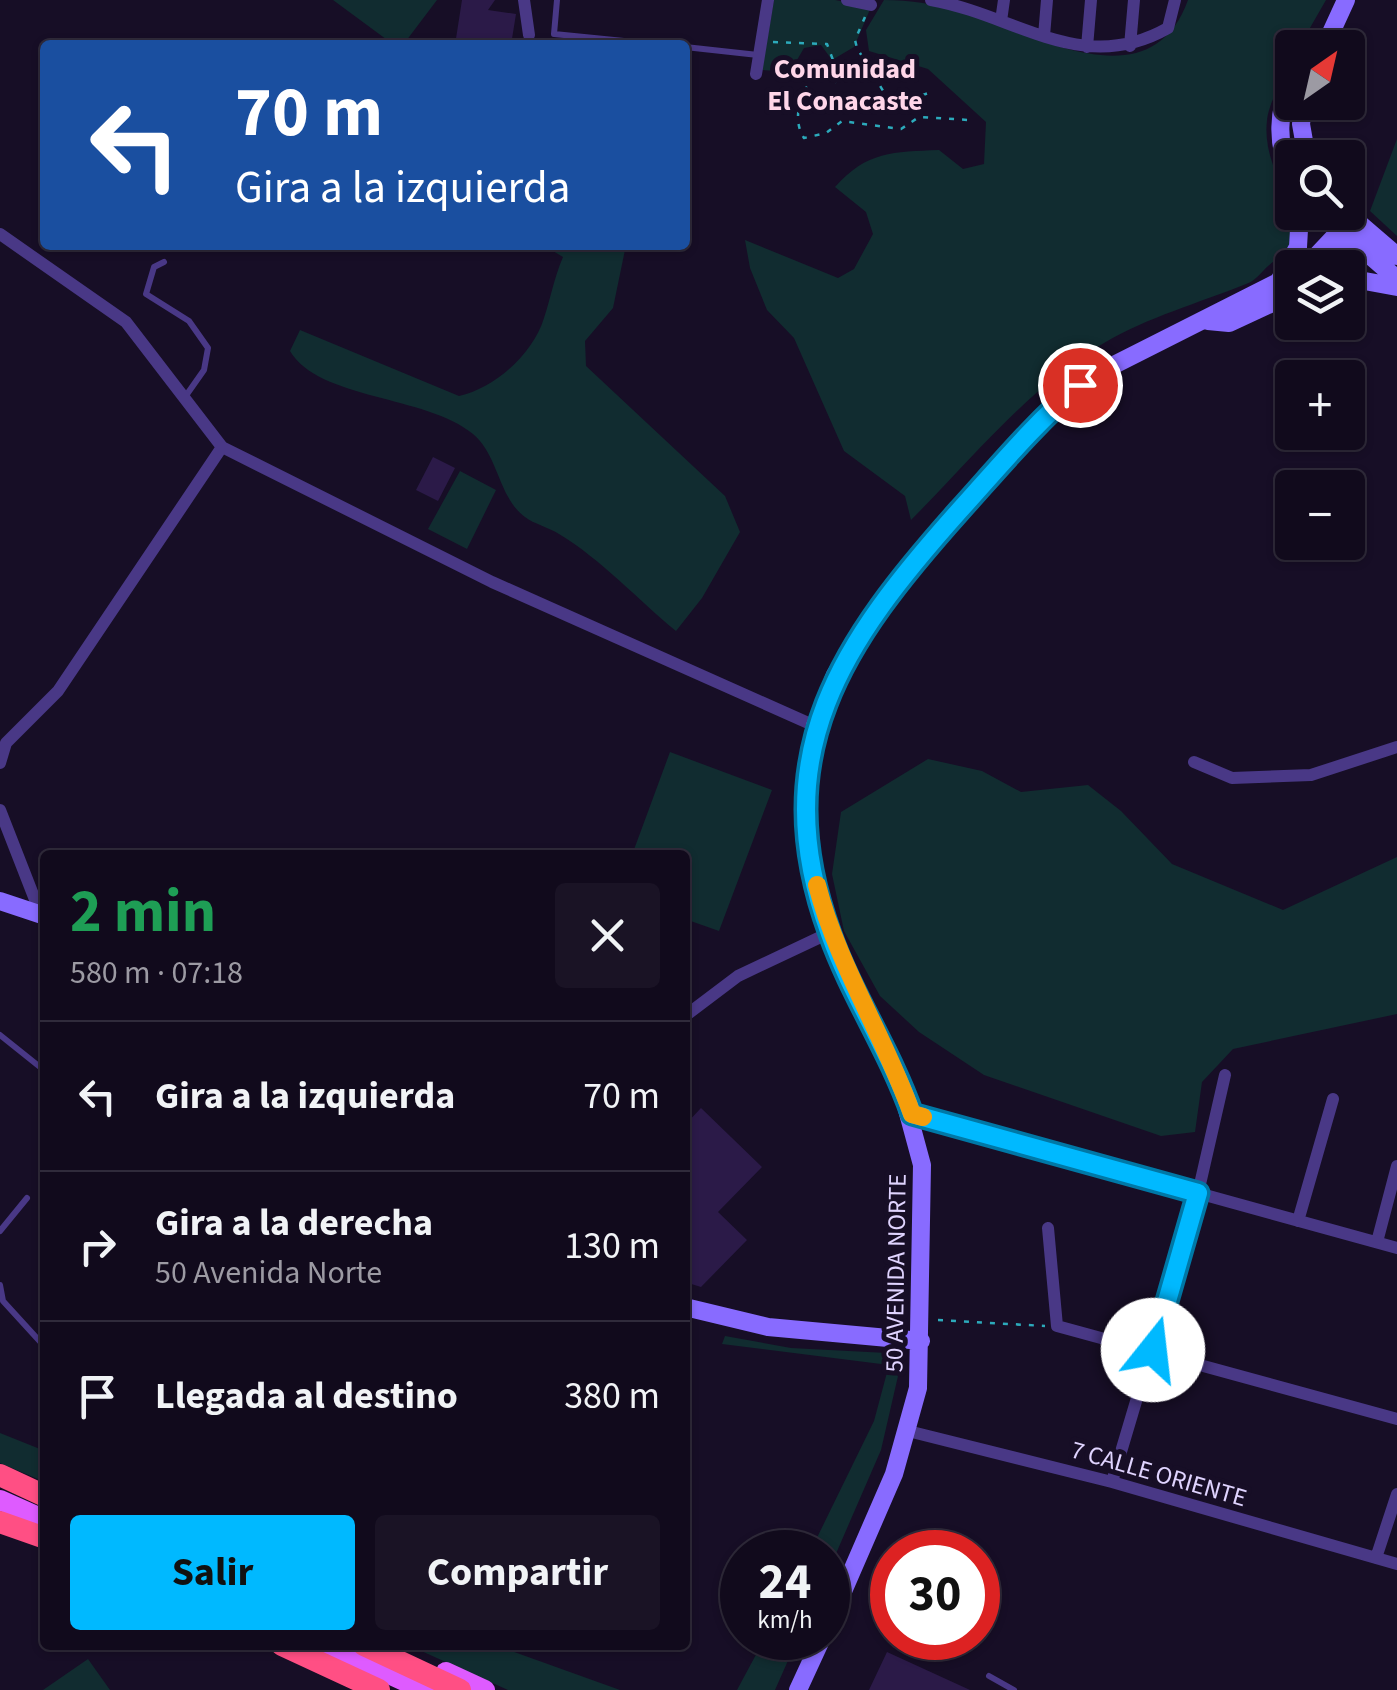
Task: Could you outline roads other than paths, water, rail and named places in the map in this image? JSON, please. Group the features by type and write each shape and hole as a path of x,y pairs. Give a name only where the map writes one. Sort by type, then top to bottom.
{"highway":[{"path":"0,1476 40,1494"},
{"path":"0,1520 40,1536"},
{"path":"293,1650 379,1690"},
{"path":"375,1650 460,1690"}],"main road":[{"path":"0,1500 40,1518"},
{"path":"336,1650 424,1690"},
{"path":"396,1650 485,1690"}],"street":[{"path":"524,0 529,35"},
{"path":"756,74 768,0"},
{"path":"847,0 869,10"},
{"path":"931,0 962,3 1001,21 1086,48 1130,46 1172,23 1175,0"},
{"path":"1001,21 1004,0"},
{"path":"1044,36 1047,0"},
{"path":"1086,48 1091,0"},
{"path":"1130,46 1134,0"},
{"path":"1331,30 1346,0"},
{"path":"1328,30 1334,22"},
{"path":"1325,250 1348,230"},
{"path":"1354,230 1397,279"},
{"path":"1356,230 1397,256"},
{"path":"0,234 126,322 222,447 492,582 815,726"},
{"path":"1365,281 1397,287"},
{"name":"50 AVENIDA NORTE","path":"850,1577 878,1514 908,1430 918,1388 922,1165 912,1114 896,1069 829,933 808,828 815,726 835,675 862,628 1030,432 1106,368 1208,321 1222,308 1275,289"},
{"path":"0,762 6,744 58,691 222,447"},
{"path":"1194,762 1232,778 1311,775 1397,747"},
{"path":"0,810 40,908"},
{"path":"0,901 40,914"},
{"path":"690,1012 738,976 829,933"},
{"path":"1112,1482 1198,1193 1224,1075"},
{"path":"1298,1221 1333,1098"},
{"path":"912,1114 1397,1248"},
{"path":"1377,1242 1397,1166"},
{"path":"1048,1228 1057,1326 1397,1419"},
{"path":"690,1308 768,1327 921,1341"},
{"name":"7 CALLE ORIENTE","path":"908,1430 1112,1482 1397,1564"},
{"path":"1376,1558 1397,1494"},
{"path":"798,1690 812,1660"}],"lane":[{"path":"557,0 554,34 614,40"},
{"path":"690,47 761,48"},
{"path":"164,262 154,267 146,294 189,321 208,348 204,370 185,396"},
{"path":"0,1036 40,1067"},
{"path":"0,1231 27,1198"},
{"path":"0,1285 3,1301 40,1342"},
{"path":"989,1676 1014,1690"}],"district":[{"name":"Comunidad El Conacaste","path":"845,84"}]}
